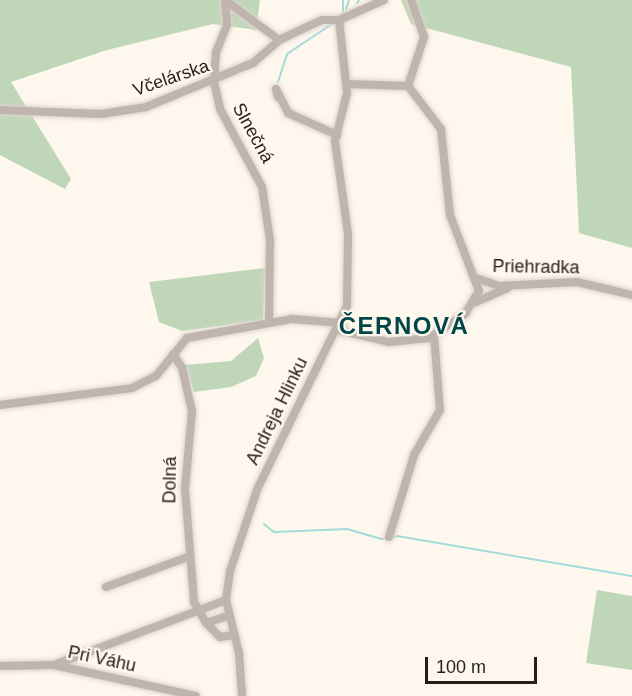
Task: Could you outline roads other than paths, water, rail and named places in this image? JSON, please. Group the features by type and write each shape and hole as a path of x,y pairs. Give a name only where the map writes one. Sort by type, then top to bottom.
{"street":[{"name":"Slnečná","path":"269,322 270,240 262,187 220,110 214,82 223,33 225,0 279,40"},
{"name":"Včelárska","path":"0,110 101,114 146,107 214,82 254,63 279,40 384,0"},
{"path":"408,86 424,37 411,0"},
{"name":"Andreja Hlinku","path":"242,696 234,635 226,600 233,561 257,490 340,327 350,280 336,138 347,84 338,18"},
{"path":"347,84 408,86"},
{"path":"408,86 441,129 450,215 476,278 476,302"},
{"path":"278,97 288,113 336,138"},
{"name":"Priehradka","path":"476,278 485,284 577,282 632,295"},
{"path":"0,405 132,388 156,376 187,338 269,322 340,327 389,342 434,335 476,302 519,284"},
{"path":"389,537 414,455 440,410 434,335"},
{"name":"Dolná","path":"173,354 192,411 185,489 188,556 197,610"},
{"path":"106,587 188,556"},
{"path":"54,665 226,600"},
{"path":"197,610 219,637 234,635"},
{"path":"206,623 228,616"},
{"name":"Pri Váhu","path":"0,666 54,665 196,696"}],"waterway":[{"path":"343,0 343,14"},
{"path":"346,9 349,0"},
{"path":"278,82 287,54 332,24"},
{"path":"264,524 274,532 347,529 382,539 397,536 632,576"}],"district":[{"name":"ČERNOVÁ","path":"404,326"}]}
